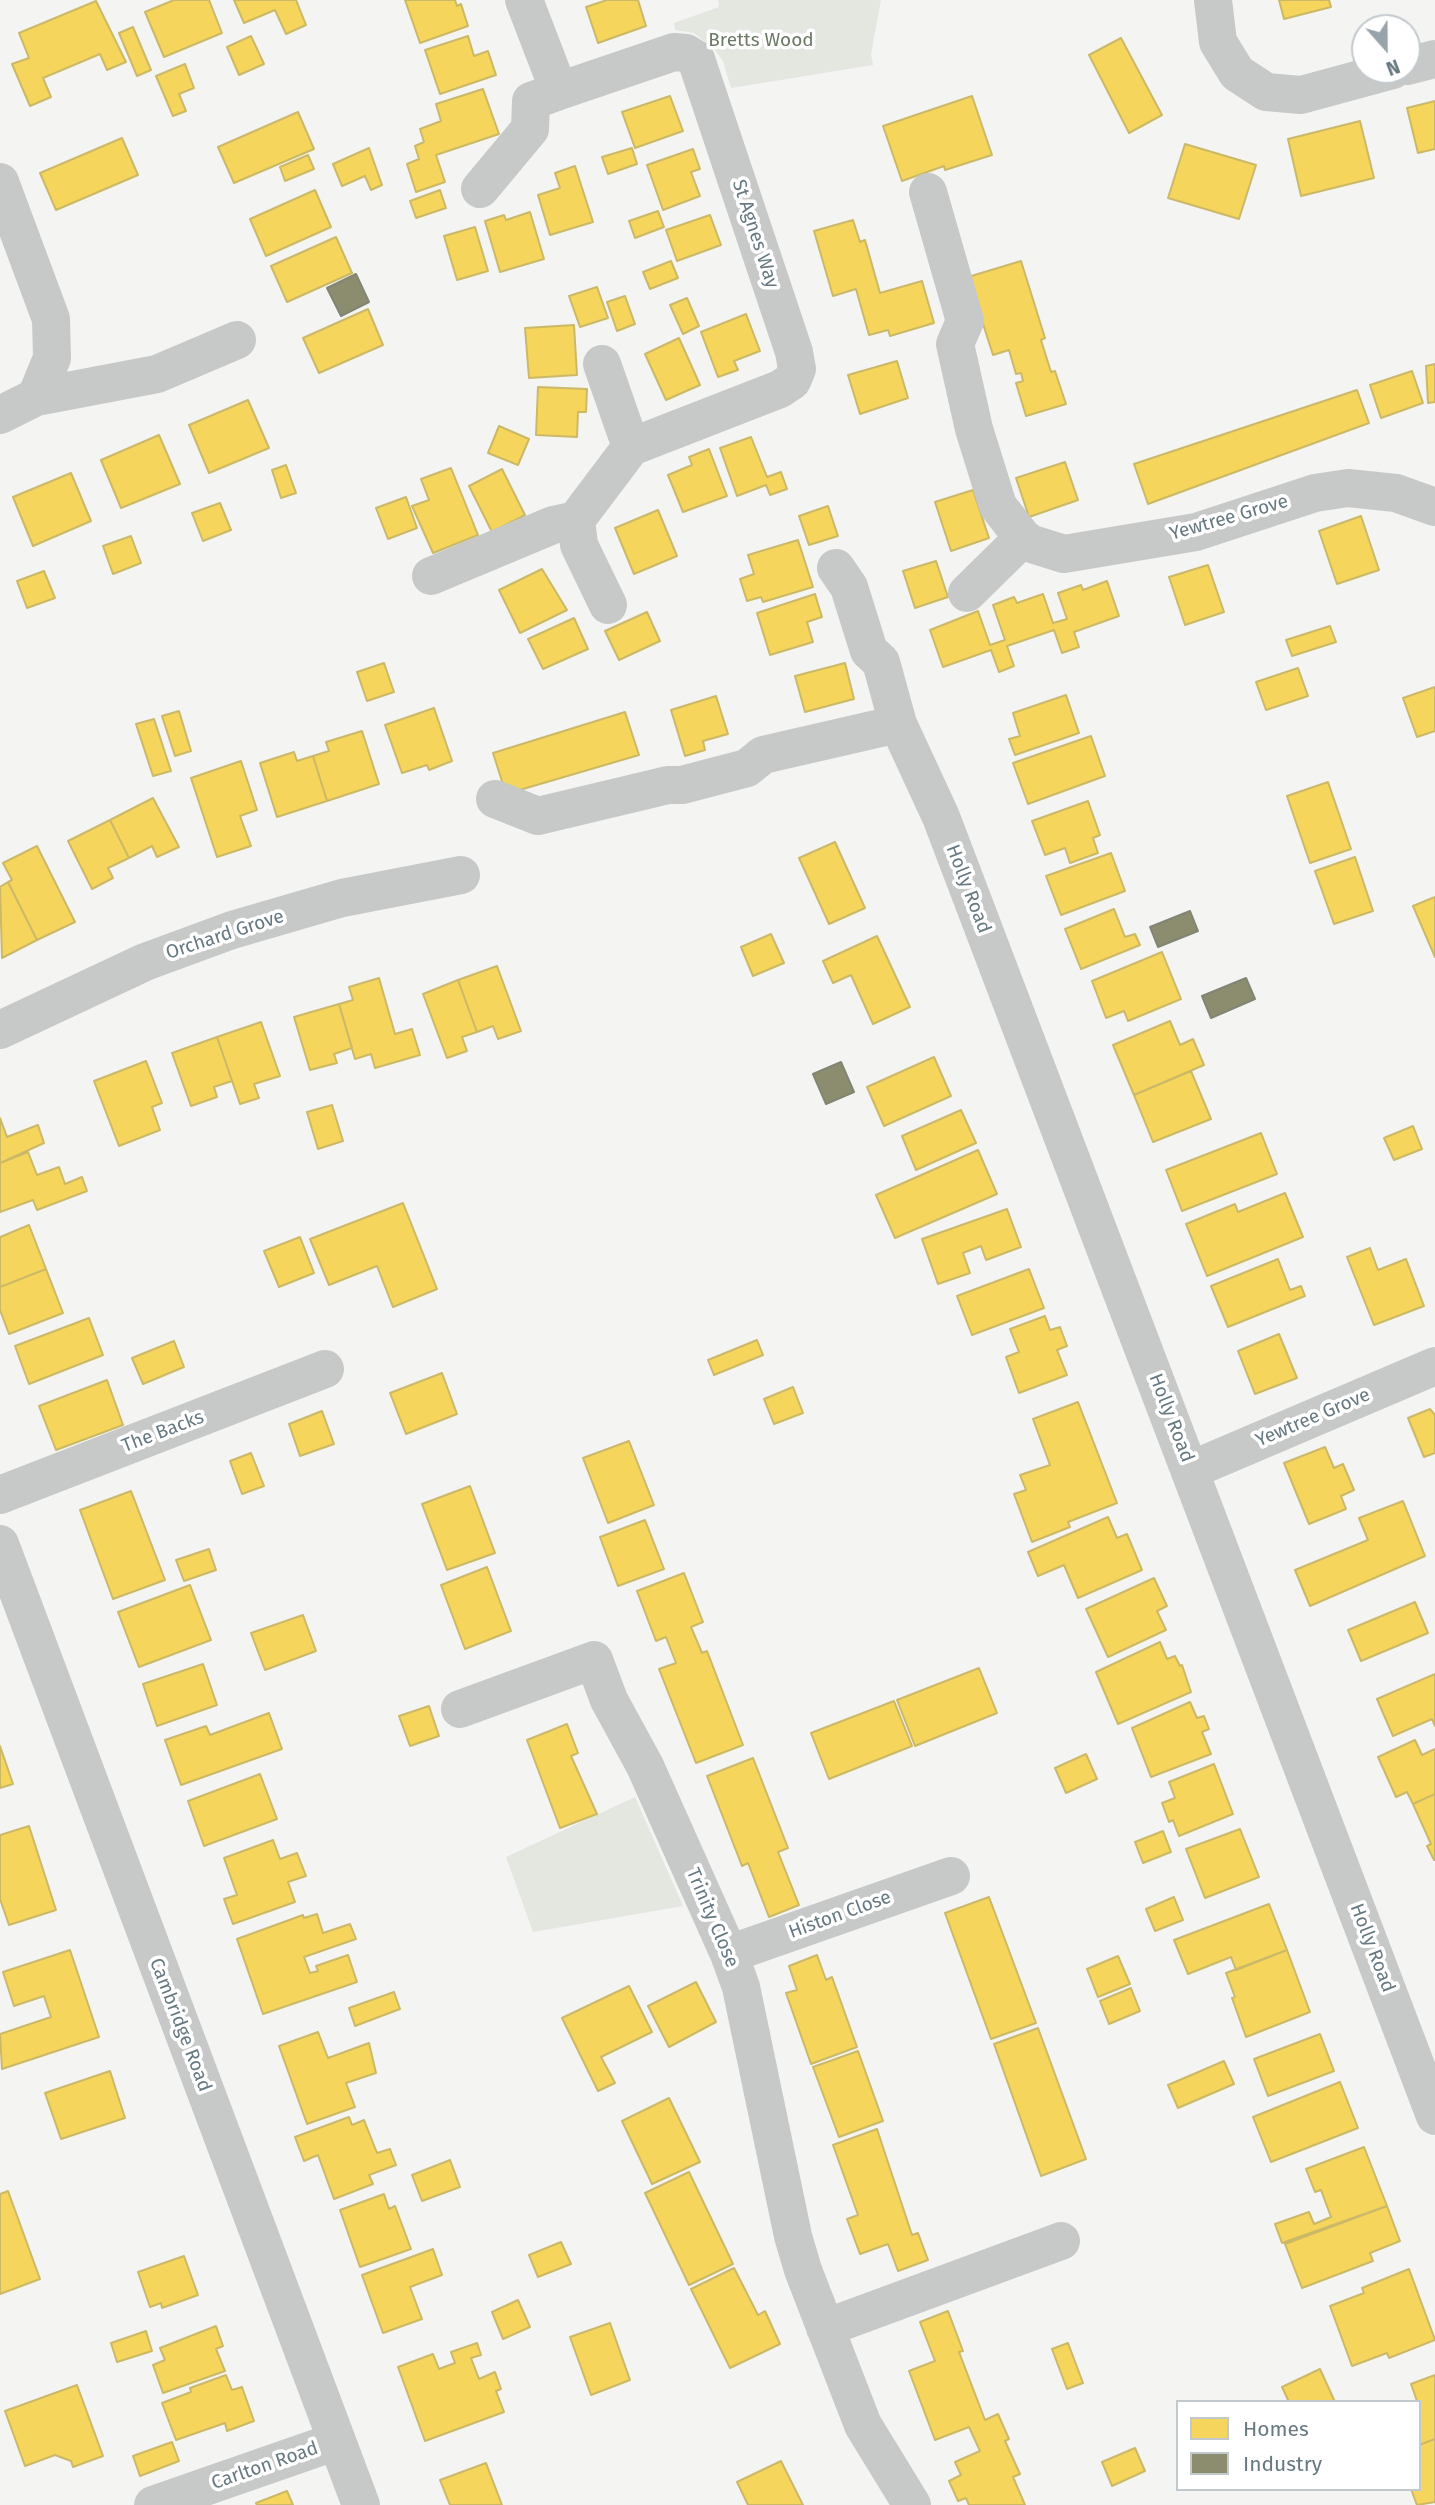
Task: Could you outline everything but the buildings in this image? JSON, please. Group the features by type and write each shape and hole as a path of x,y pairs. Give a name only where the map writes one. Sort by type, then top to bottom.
{"street":[{"path":"524,0 559,91"},
{"path":"1213,0 1218,42 1237,73 1266,92 1301,95 1351,81"},
{"name":"St Agnes Way","path":"480,189 530,130 531,101 674,52 696,59 794,352 797,369 792,381 780,389 631,447"},
{"path":"0,182 51,319 52,358 36,397"},
{"name":"Yewtree Grove","path":"928,192 964,321 955,344 974,429 998,506 1023,538 1032,544 1064,554 1196,532 1315,493 1348,488 1396,493 1435,507"},
{"path":"0,415 36,397 157,374 237,340"},
{"path":"431,576 553,525 576,520 631,447 602,364"},
{"path":"576,520 579,545 608,605"},
{"path":"967,593 1023,538"},
{"name":"Holly Road","path":"836,568 849,587 869,651 881,662 898,724 941,817 1435,2116"},
{"path":"495,799 538,816 668,785 682,785 747,768 763,755 898,724"},
{"name":"Orchard Grove","path":"0,1030 145,961 232,930 342,898 461,876"},
{"name":"Yewtree Grove","path":"1191,1470 1435,1366"},
{"name":"The Backs","path":"0,1495 325,1369"},
{"name":"Cambridge Road","path":"0,1544 361,2505"},
{"name":"Trinity Close","path":"460,1709 594,1660 609,1700 645,1766 729,1954 747,2014 793,2236 863,2425 912,2505"},
{"name":"Histon Close","path":"729,1954 951,1876"},
{"path":"825,2328 1060,2241"},
{"name":"Carlton Road","path":"153,2505 337,2441"}],"green space":[{"name":"Bretts Wood","path":"718,0 881,0 871,54 873,65 731,88 723,61 715,50 694,33 675,30 674,23 719,7"},
{"path":"635,1797 683,1906 533,1932 506,1857"}]}
